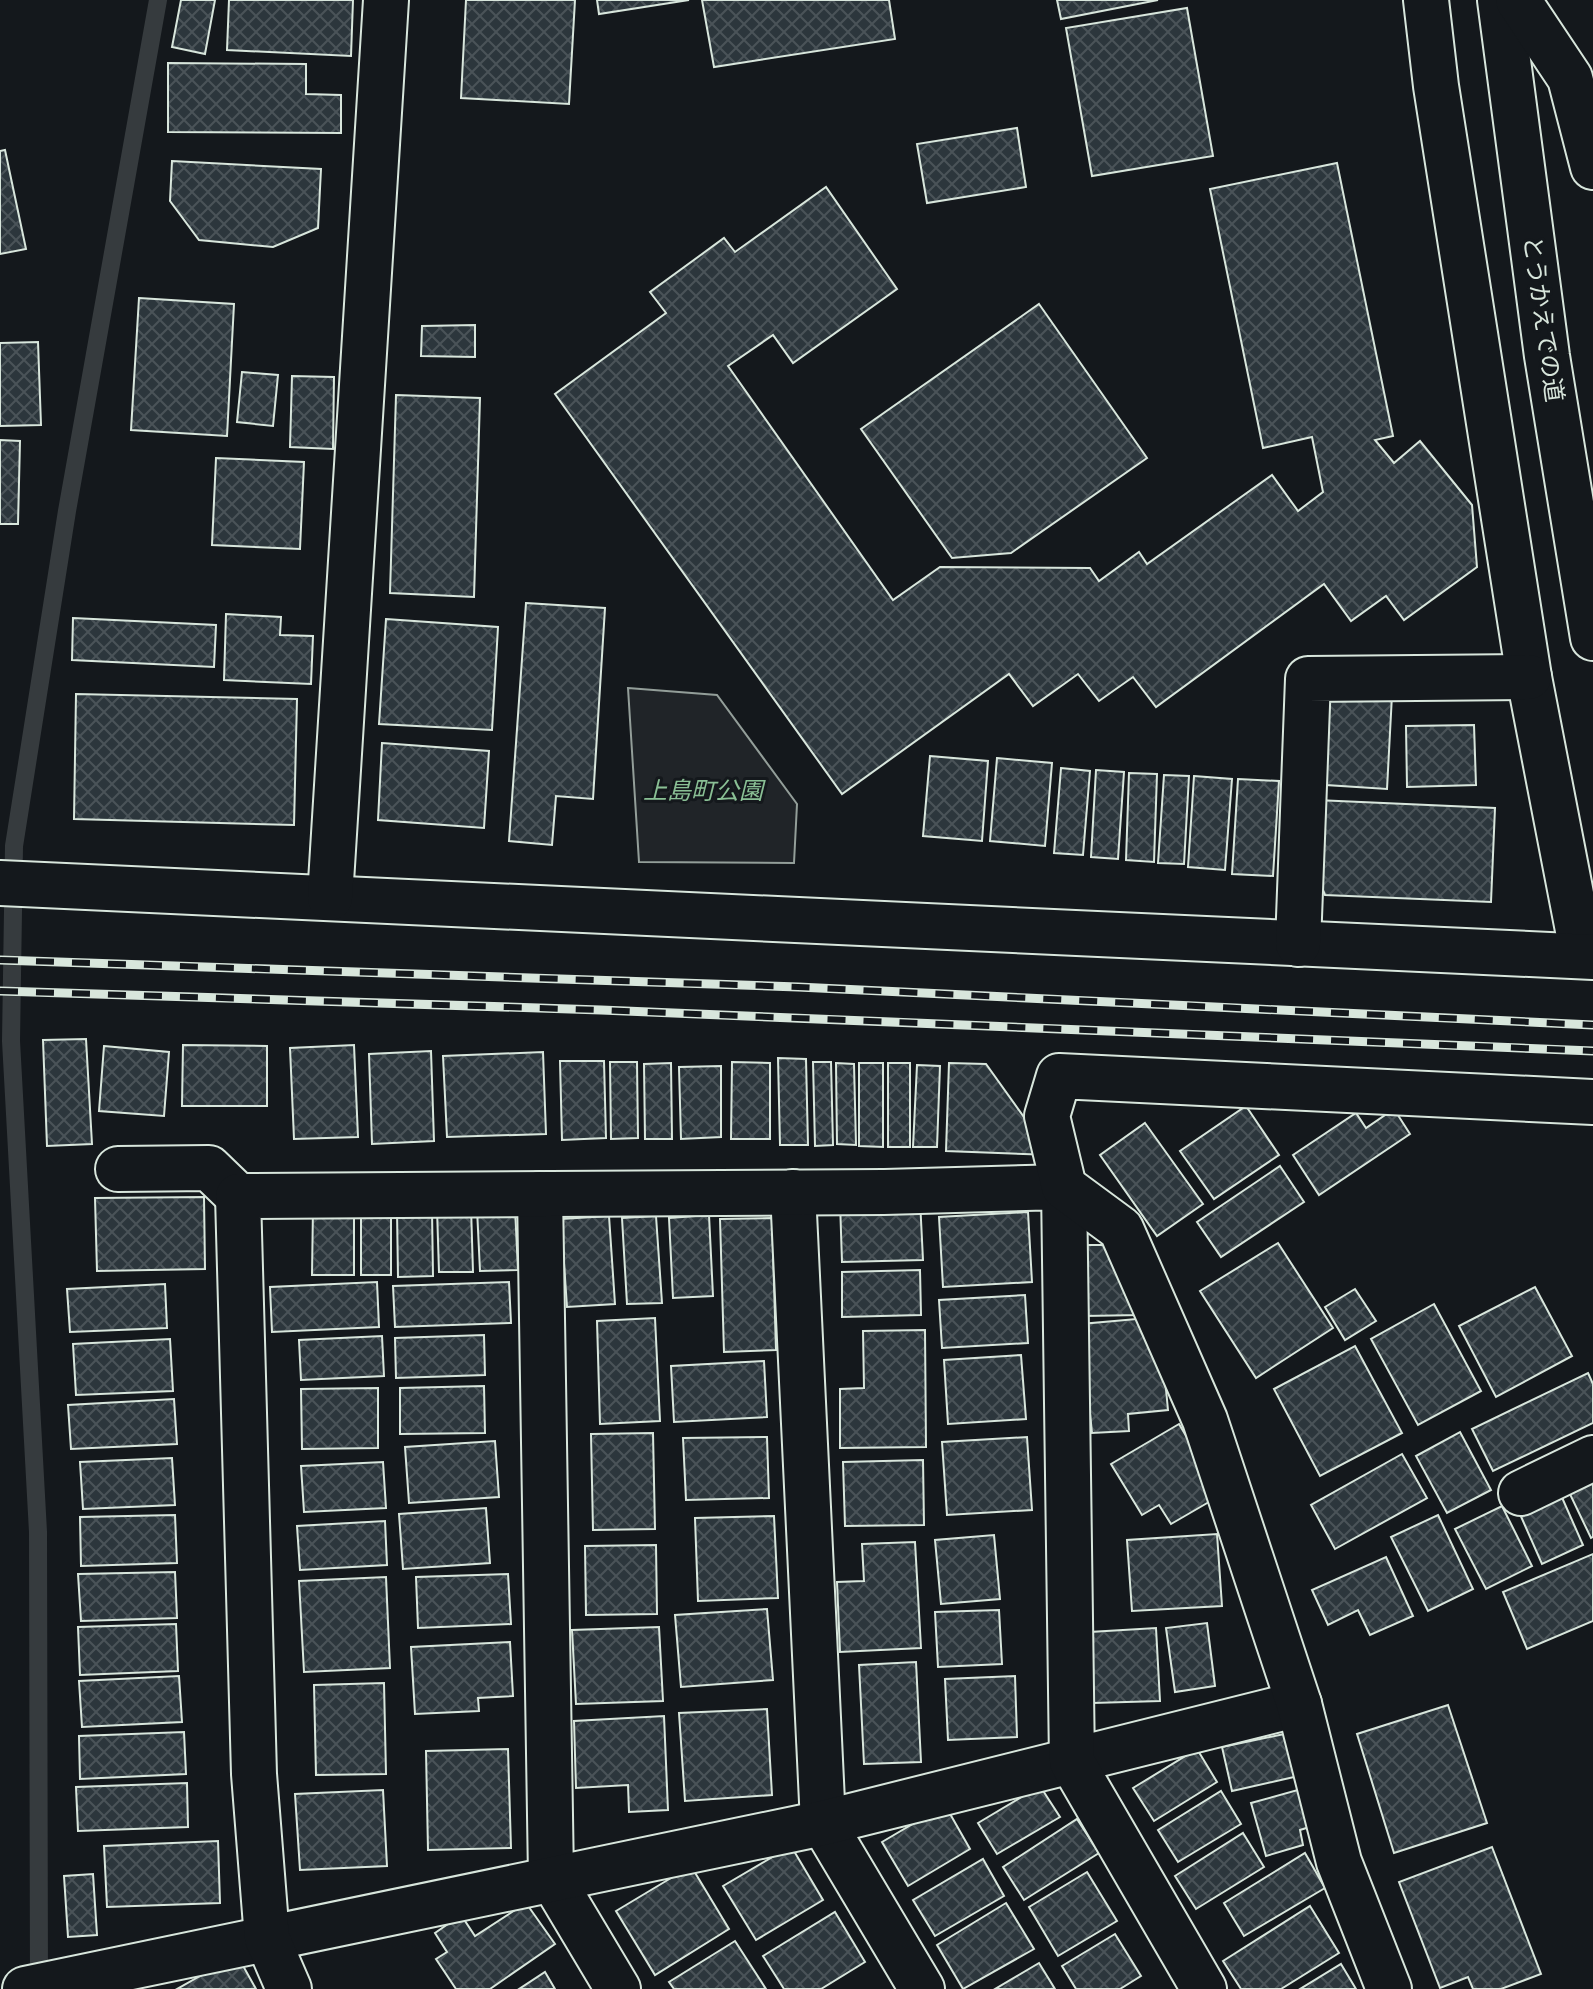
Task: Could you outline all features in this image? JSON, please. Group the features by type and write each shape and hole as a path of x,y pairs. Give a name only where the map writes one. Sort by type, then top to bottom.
{"street":[{"path":"330,898 386,0"},
{"path":"21,884 1588,956 1529,677 1438,102 1426,0"},
{"name":"とうかえでの道","path":"1500,0 1547,356 1593,638"},
{"path":"1518,0 1570,78 1593,167"},
{"path":"1298,944 1308,679 1529,677"},
{"path":"1204,1989 1072,1762 1064,1187 1047,1116 1059,1076 1593,1102"},
{"path":"118,1169 209,1168 238,1196 1064,1187 1121,1229 1205,1420 1299,1704 1339,1862 1389,1989"},
{"path":"793,1192 823,1823 922,1989"},
{"path":"540,1194 551,1877 618,1989"},
{"path":"238,1196 254,1774 267,1938 289,1989"},
{"path":"1521,1493 1593,1458"},
{"path":"44,1985 551,1877 823,1823 1299,1704"}],"green space":[{"name":"上島町公園","path":"628,688 717,695 797,804 794,863 639,862"}],"building":[{"path":"181,0 215,0 205,54 172,47"},
{"path":"229,0 353,0 351,56 227,50"},
{"path":"466,0 575,0 569,104 461,98"},
{"path":"597,0 689,0 599,14"},
{"path":"702,0 889,0 895,39 714,67"},
{"path":"1057,0 1158,0 1061,19"},
{"path":"1187,8 1213,156 1092,176 1066,28"},
{"path":"168,63 306,64 306,94 341,95 341,133 168,132"},
{"path":"1017,128 1026,187 927,203 917,144"},
{"path":"5,150 26,249 0,254 0,151"},
{"path":"172,161 321,169 318,228 273,247 199,240 170,201"},
{"path":"1337,163 1393,436 1375,440 1394,463 1420,441 1472,505 1477,567 1404,620 1386,596 1351,621 1324,584 1156,707 1133,677 1099,701 1078,674 1033,706 1009,674 842,794 555,394 666,313 650,292 724,238 735,252 826,187 897,289 793,363 773,335 728,366 893,600 940,567 1090,568 1099,581 1139,552 1147,564 1272,475 1298,511 1323,492 1312,437 1263,448 1210,189"},
{"path":"139,298 234,304 227,436 131,430"},
{"path":"1039,304 1147,458 1011,553 952,558 861,429"},
{"path":"475,325 475,357 421,356 422,326"},
{"path":"38,342 41,425 0,426 0,343"},
{"path":"242,372 278,375 273,426 237,422"},
{"path":"292,376 334,377 333,449 290,447"},
{"path":"396,395 480,398 474,597 390,593"},
{"path":"0,440 20,441 18,524 0,524"},
{"path":"216,458 304,462 300,549 212,545"},
{"path":"526,603 605,608 593,799 556,796 552,845 509,841"},
{"path":"226,614 281,617 280,635 313,636 311,684 224,680"},
{"path":"73,618 216,625 214,667 72,660"},
{"path":"386,619 498,627 492,730 379,724"},
{"path":"1330,692 1392,695 1387,789 1326,785"},
{"path":"76,694 297,699 294,825 74,819"},
{"path":"1474,725 1476,785 1407,787 1406,726"},
{"path":"382,743 489,751 484,828 378,820"},
{"path":"930,756 988,761 982,841 923,836"},
{"path":"997,758 1052,763 1045,846 990,841"},
{"path":"1061,768 1090,771 1083,855 1054,853"},
{"path":"1096,770 1124,772 1118,859 1091,857"},
{"path":"1129,773 1157,774 1154,862 1126,860"},
{"path":"1164,775 1189,776 1184,864 1158,863"},
{"path":"1194,776 1232,779 1225,870 1188,867"},
{"path":"1238,779 1279,781 1273,876 1232,874"},
{"path":"1316,800 1495,808 1491,902 1325,895 1313,866"},
{"path":"86,1039 92,1144 47,1146 43,1040"},
{"path":"183,1045 267,1046 267,1106 182,1106"},
{"path":"354,1045 358,1137 294,1139 290,1048"},
{"path":"104,1046 169,1052 164,1116 99,1111"},
{"path":"431,1051 434,1141 372,1144 369,1054"},
{"path":"543,1052 546,1134 447,1137 443,1056"},
{"path":"778,1058 806,1059 808,1145 780,1145"},
{"path":"560,1061 604,1061 606,1138 562,1140"},
{"path":"610,1062 637,1062 638,1138 611,1139"},
{"path":"732,1062 770,1063 770,1139 731,1139"},
{"path":"813,1062 831,1062 833,1145 815,1146"},
{"path":"671,1063 672,1139 645,1139 644,1064"},
{"path":"836,1063 854,1064 856,1145 837,1144"},
{"path":"859,1063 883,1063 883,1147 859,1146"},
{"path":"888,1063 910,1063 910,1147 888,1147"},
{"path":"949,1063 986,1064 1051,1155 946,1151"},
{"path":"917,1065 940,1066 937,1147 913,1147"},
{"path":"721,1066 721,1137 681,1139 679,1067"},
{"path":"1246,1106 1279,1155 1214,1199 1180,1151"},
{"path":"1394,1109 1410,1134 1319,1195 1293,1155 1356,1113 1366,1128"},
{"path":"1145,1123 1203,1204 1157,1236 1100,1155"},
{"path":"1280,1166 1304,1202 1221,1257 1197,1222"},
{"path":"204,1197 205,1269 97,1271 95,1198"},
{"path":"920,1200 923,1260 842,1262 840,1202"},
{"path":"313,1207 354,1207 354,1275 312,1275"},
{"path":"471,1207 473,1272 439,1272 437,1209"},
{"path":"515,1208 518,1270 480,1271 477,1209"},
{"path":"361,1210 391,1210 391,1275 361,1275"},
{"path":"397,1211 432,1211 433,1276 398,1277"},
{"path":"1028,1212 1032,1282 943,1287 939,1217"},
{"path":"709,1215 713,1296 673,1298 669,1218"},
{"path":"609,1216 615,1304 567,1307 561,1219"},
{"path":"656,1216 662,1303 627,1304 622,1218"},
{"path":"772,1218 776,1350 724,1352 720,1219"},
{"path":"1278,1243 1333,1328 1256,1378 1200,1291"},
{"path":"1081,1245 1109,1245 1140,1315 1084,1316"},
{"path":"920,1270 921,1315 842,1317 842,1272"},
{"path":"377,1282 379,1327 272,1332 270,1287"},
{"path":"509,1282 511,1323 395,1327 393,1286"},
{"path":"165,1284 167,1328 70,1332 67,1289"},
{"path":"1535,1287 1572,1356 1496,1397 1459,1326"},
{"path":"1355,1289 1376,1321 1345,1340 1325,1307"},
{"path":"1025,1295 1028,1343 942,1348 939,1300"},
{"path":"1434,1304 1481,1391 1418,1425 1371,1339"},
{"path":"1159,1317 1168,1410 1128,1414 1129,1431 1092,1433 1081,1324"},
{"path":"655,1318 660,1421 600,1424 597,1321"},
{"path":"925,1330 926,1447 840,1448 840,1389 864,1388 863,1331"},
{"path":"484,1335 485,1375 396,1378 395,1338"},
{"path":"382,1336 384,1376 301,1380 299,1340"},
{"path":"170,1339 173,1391 76,1395 73,1344"},
{"path":"1355,1346 1402,1433 1320,1476 1274,1389"},
{"path":"1021,1355 1026,1419 948,1424 944,1360"},
{"path":"764,1361 767,1417 674,1422 671,1366"},
{"path":"1588,1373 1593,1384 1593,1423 1493,1471 1472,1429"},
{"path":"484,1386 485,1433 400,1434 400,1388"},
{"path":"378,1388 378,1448 302,1449 301,1389"},
{"path":"174,1399 177,1444 71,1449 68,1405"},
{"path":"1179,1424 1221,1495 1171,1524 1159,1505 1142,1515 1111,1464"},
{"path":"1460,1432 1491,1490 1447,1513 1416,1456"},
{"path":"653,1433 655,1529 593,1530 591,1434"},
{"path":"767,1437 769,1498 686,1500 683,1438"},
{"path":"1027,1437 1032,1510 947,1515 942,1442"},
{"path":"495,1441 499,1497 409,1503 405,1447"},
{"path":"1402,1454 1427,1498 1335,1549 1311,1505"},
{"path":"172,1458 175,1505 83,1509 80,1462"},
{"path":"923,1460 924,1525 845,1526 843,1462"},
{"path":"383,1462 386,1508 304,1512 301,1466"},
{"path":"1593,1478 1593,1537 1591,1538 1568,1490"},
{"path":"1560,1493 1583,1545 1542,1564 1519,1512"},
{"path":"1502,1506 1532,1566 1486,1589 1455,1529"},
{"path":"486,1508 490,1563 403,1569 399,1514"},
{"path":"175,1515 177,1563 81,1566 80,1517"},
{"path":"1438,1515 1473,1589 1428,1611 1391,1537"},
{"path":"774,1516 778,1598 698,1601 695,1518"},
{"path":"385,1521 387,1565 300,1570 297,1526"},
{"path":"1217,1534 1222,1606 1132,1611 1127,1540"},
{"path":"994,1535 1000,1599 941,1604 935,1540"},
{"path":"915,1542 921,1648 840,1652 837,1582 864,1581 862,1544"},
{"path":"656,1545 657,1614 586,1615 585,1546"},
{"path":"1593,1554 1593,1621 1527,1649 1503,1592"},
{"path":"1386,1557 1413,1616 1370,1635 1358,1610 1328,1625 1312,1590"},
{"path":"175,1572 177,1618 81,1621 78,1574"},
{"path":"508,1574 511,1624 418,1628 416,1577"},
{"path":"386,1577 390,1668 304,1672 299,1581"},
{"path":"767,1609 773,1680 681,1687 675,1615"},
{"path":"999,1610 1002,1664 938,1667 935,1612"},
{"path":"1207,1623 1215,1686 1175,1692 1166,1628"},
{"path":"176,1624 178,1671 80,1675 78,1627"},
{"path":"659,1627 663,1701 576,1704 572,1630"},
{"path":"1156,1628 1160,1701 1093,1703 1090,1632"},
{"path":"510,1642 513,1696 478,1698 479,1711 415,1714 411,1647"},
{"path":"916,1662 921,1762 864,1764 859,1665"},
{"path":"179,1676 182,1722 82,1727 79,1681"},
{"path":"1015,1676 1017,1737 948,1740 945,1679"},
{"path":"384,1683 386,1774 316,1775 314,1685"},
{"path":"1448,1705 1487,1823 1394,1853 1357,1734"},
{"path":"767,1709 772,1795 685,1801 679,1713"},
{"path":"664,1716 668,1810 629,1812 628,1785 576,1788 574,1721"},
{"path":"184,1732 186,1774 80,1779 79,1736"},
{"path":"1294,1732 1303,1775 1232,1791 1222,1747"},
{"path":"508,1749 511,1848 428,1850 426,1751"},
{"path":"1197,1749 1217,1782 1154,1821 1133,1788"},
{"path":"187,1783 188,1827 78,1831 76,1787"},
{"path":"1040,1786 1060,1817 997,1854 978,1823"},
{"path":"1305,1788 1316,1825 1300,1830 1303,1845 1266,1856 1251,1803"},
{"path":"383,1790 387,1866 300,1870 295,1794"},
{"path":"1221,1791 1241,1824 1178,1862 1158,1830"},
{"path":"945,1805 970,1849 908,1886 882,1842"},
{"path":"1077,1819 1099,1853 1024,1900 1003,1867"},
{"path":"1243,1833 1264,1867 1196,1909 1175,1876"},
{"path":"218,1841 220,1903 107,1907 104,1846"},
{"path":"791,1846 823,1900 756,1940 723,1886"},
{"path":"1492,1847 1541,1974 1501,1989 1473,1989 1468,1977 1440,1988 1399,1882"},
{"path":"1305,1853 1325,1888 1244,1936 1224,1903"},
{"path":"983,1859 1004,1896 935,1936 913,1900"},
{"path":"691,1866 729,1929 655,1975 616,1911"},
{"path":"1087,1872 1117,1921 1058,1956 1029,1907"},
{"path":"93,1874 97,1935 68,1937 64,1876"},
{"path":"526,1903 555,1944 490,1989 456,1989 436,1959 447,1952 435,1933 461,1915 475,1936"},
{"path":"1006,1903 1034,1949 963,1989 937,1945"},
{"path":"1310,1906 1339,1953 1281,1989 1241,1989 1223,1961"},
{"path":"835,1912 865,1962 821,1989 784,1989 763,1956"},
{"path":"1115,1934 1141,1976 1120,1989 1076,1989 1062,1966"},
{"path":"735,1941 766,1989 674,1989 669,1982"},
{"path":"237,1955 256,1989 177,1989"},
{"path":"1039,1963 1055,1989 995,1989"},
{"path":"1341,1964 1356,1989 1300,1989"},
{"path":"545,1972 555,1989 519,1989"}],"waterway":[{"path":"39,1986 38,1532 11,1041 14,846 67,511 158,0"}],"railway":[{"path":"0,960 798,987 1593,1025"},
{"path":"0,991 601,1010 1593,1051"}]}
